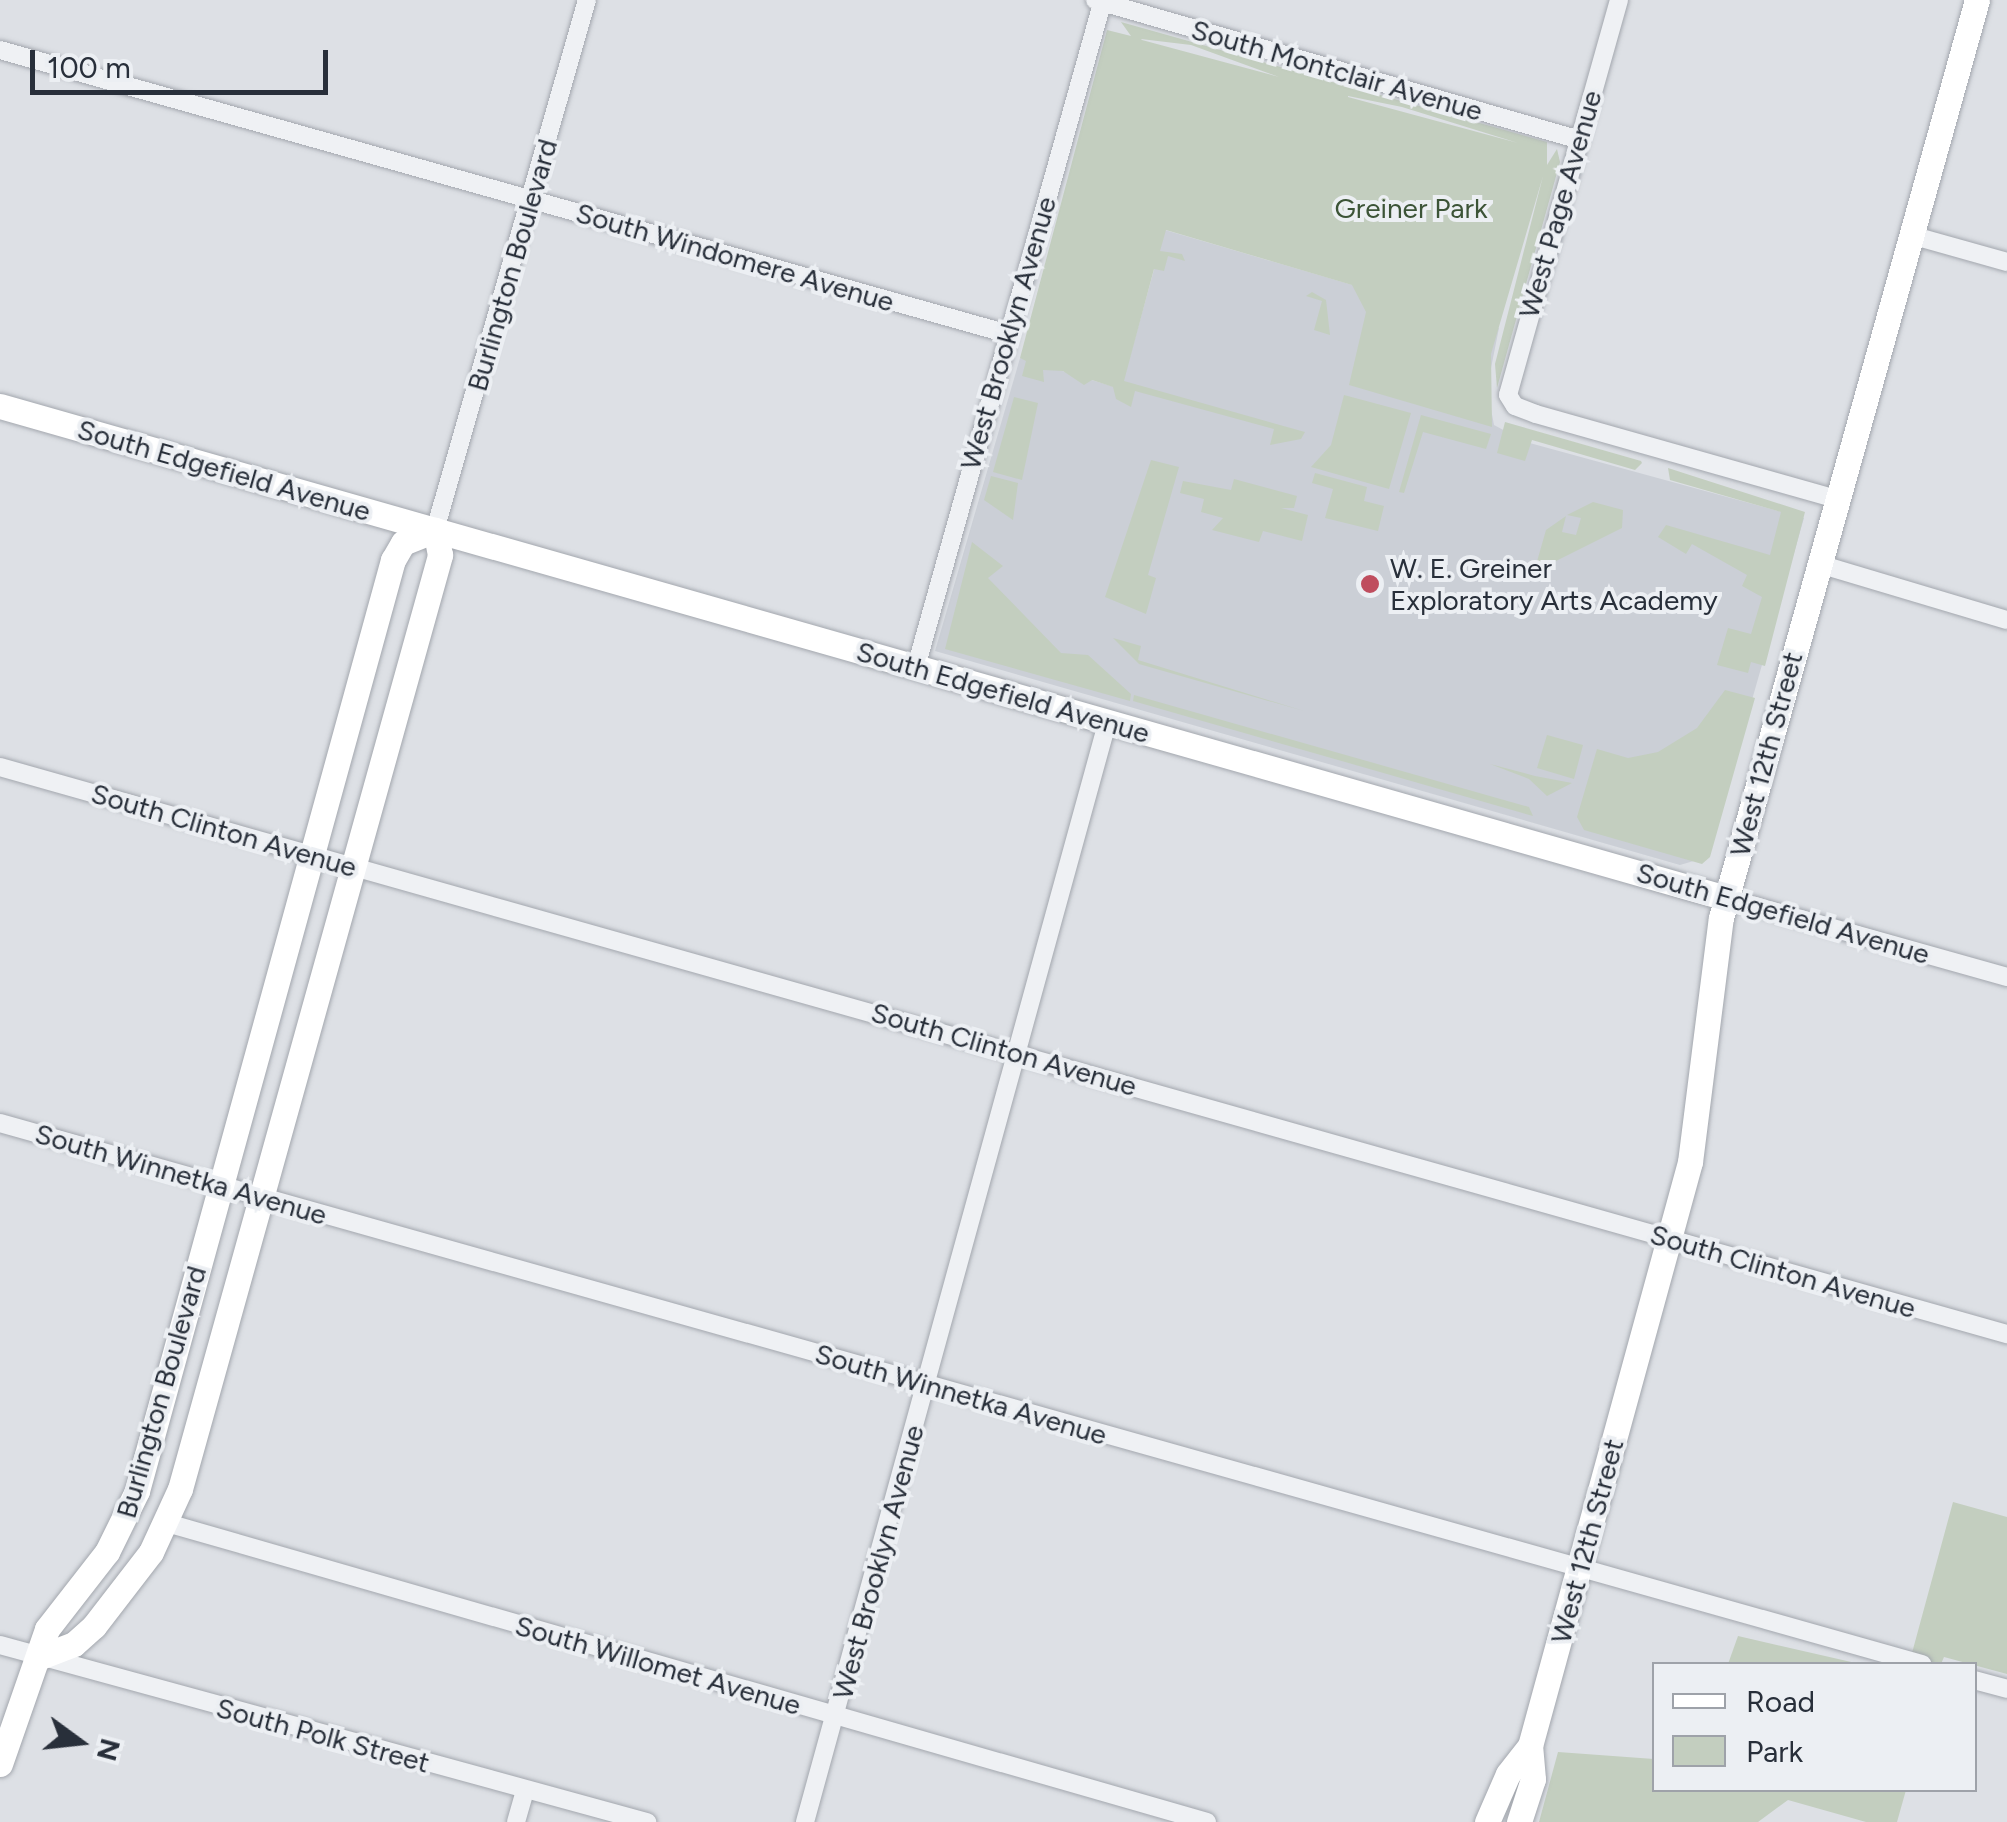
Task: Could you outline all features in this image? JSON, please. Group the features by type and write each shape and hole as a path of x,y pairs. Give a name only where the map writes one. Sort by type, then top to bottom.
{"street":[{"name":"Burlington Boulevard","path":"40,1657 94,1626 168,1522 356,867 440,556 435,530 587,0"},
{"name":"West Page Avenue","path":"1618,0 1510,376 1508,395 1516,406 1836,499"},
{"name":"West 12th Street","path":"1519,1822 1532,1779 1530,1746 1671,1240 1703,1097 1712,970 1726,898 1977,0"},
{"name":"South Montclair Avenue","path":"1100,1 1580,140"},
{"name":"West Brooklyn Avenue","path":"916,666 1100,1"},
{"name":"South Windomere Avenue","path":"0,50 1008,334"},
{"path":"1912,235 2007,262"},
{"name":"South Edgefield Avenue","path":"0,406 2007,976"},
{"name":"Burlington Boulevard","path":"40,1657 47,1629 107,1552 138,1491 393,560 403,543 435,530"},
{"path":"1819,564 2007,620"},
{"name":"West Brooklyn Avenue","path":"805,1822 1107,722"},
{"name":"South Clinton Avenue","path":"0,767 2007,1334"},
{"name":"South Winnetka Avenue","path":"0,1124 1915,1662"},
{"name":"South Willomet Avenue","path":"168,1522 1207,1822"},
{"name":"South Polk Street","path":"0,1645 646,1822"},
{"path":"0,1764 20,1691 40,1657"},
{"path":"1977,1681 2007,1689"},
{"name":"West 12th Street","path":"1486,1822 1508,1774 1530,1746"},
{"path":"516,1822 524,1790"}],"shaded area":[{"name":"W. E. Greiner Exploratory Arts Academy","path":"1165,230 1499,328 1487,388 1494,425 1526,442 1804,518 1707,857 1680,865 935,651 1020,358 1121,389"}],"green space":[{"name":"Greiner Park","path":"1121,22 1547,142 1547,165 1557,149 1560,162 1497,388 1495,364 1543,176 1491,354 1492,427 1349,385 1366,312 1352,285 1166,230 1160,251 1182,254 1185,261 1168,256 1164,271 1154,269 1124,381 1305,432 1301,439 1270,445 1274,429 1135,391 1131,407 1116,399 1113,387 1092,380 1084,385 1063,371 1043,370 1044,382 1022,376 1026,361 1020,358 1107,30 1131,36","holes":["1142,40 1191,45 1279,77","1348,97 1402,107 1518,143"]},
{"path":"1312,292 1326,300 1330,335 1314,330 1322,301 1306,296"},
{"path":"1344,395 1411,413 1389,489 1311,467 1331,445"},
{"path":"1014,397 1038,403 1022,480 993,472"},
{"path":"1421,415 1491,434 1486,449 1423,432 1404,493 1399,492"},
{"path":"1505,422 1642,463 1635,470 1532,440 1525,461 1497,453"},
{"path":"1151,460 1179,467 1148,575 1156,578 1146,614 1105,597"},
{"path":"1668,468 1805,512 1765,666 1751,662 1748,673 1717,665 1728,628 1751,634 1762,597 1742,586 1747,575 1692,544 1686,554 1658,537 1666,525 1770,555 1781,512 1670,480"},
{"path":"1315,473 1367,487 1364,501 1384,506 1378,531 1325,518 1333,489 1312,483"},
{"path":"991,476 1018,483 1013,520 984,500"},
{"path":"1234,479 1297,496 1294,508 1281,508 1308,515 1302,541 1263,531 1259,542 1212,530 1223,518 1201,512 1204,499 1180,493 1183,481 1231,490"},
{"path":"1593,502 1623,510 1622,528 1534,572 1546,530 1566,516 1562,532 1576,535 1581,518 1567,515"},
{"path":"972,542 1003,566 988,578 1061,653 1088,655 1131,694 1130,701 945,649"},
{"path":"1113,638 1141,646 1138,660 1304,711 1139,664"},
{"path":"1725,690 1755,698 1710,857 1702,864 1584,830 1577,817 1597,749 1628,758 1658,752 1697,728"},
{"path":"1134,695 1529,807 1533,816 1133,701"},
{"path":"1547,735 1583,745 1574,779 1537,768"},
{"path":"1490,764 1572,783 1547,796 1529,779"},
{"path":"1953,1502 2007,1517 2007,1674 1977,1666 1977,1662 1944,1657 1942,1662 1910,1662"},
{"path":"1738,1636 1851,1662 1729,1662"},
{"path":"1558,1752 1652,1759 1652,1792 1905,1792 1897,1822 1866,1822 1788,1800 1758,1822 1539,1822"}],"place":[{"name":"W. E. Greiner Exploratory Arts Academy","path":"1370,584"}]}
